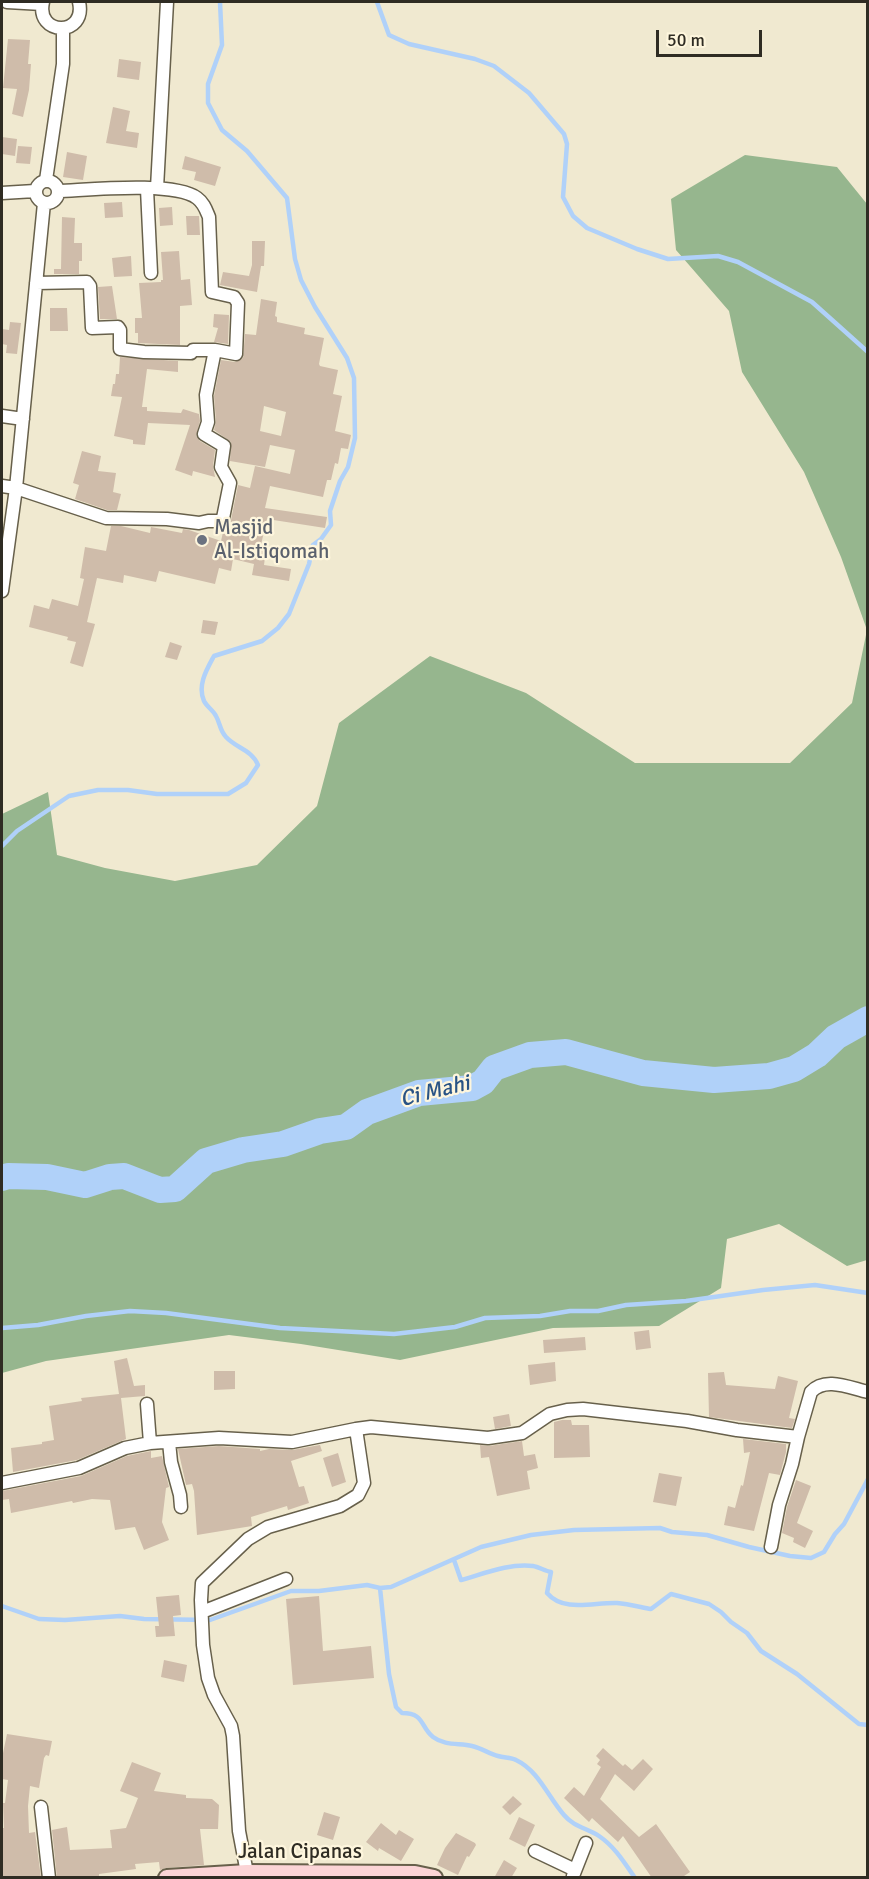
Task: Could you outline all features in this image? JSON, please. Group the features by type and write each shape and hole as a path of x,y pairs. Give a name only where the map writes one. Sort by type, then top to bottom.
{"street":[{"path":"7,2 42,3 43,16 56,28 68,27 78,19 79,2"},
{"path":"151,273 152,188 167,2"},
{"path":"46,180 63,64 63,28"},
{"path":"35,192 41,182 46,180 52,182 58,191"},
{"path":"36,283 87,282 90,286 92,328 118,327 120,349 191,353 193,350 215,350 236,354 238,303 234,297 212,292 211,229 205,206 197,198 187,193 152,188 58,191"},
{"path":"44,203 54,200 58,191"},
{"path":"2,193 35,192"},
{"path":"35,192 38,199 44,203"},
{"path":"2,591 16,488 44,203"},
{"path":"2,486 16,488 106,518 167,519 199,523 208,520 219,521 223,518 230,483 221,468 224,446 204,434 208,422 206,394 215,350"},
{"path":"2,416 22,419"},
{"path":"771,1547 779,1505 811,1392 816,1387 828,1383 867,1392"},
{"path":"147,1404 150,1443"},
{"path":"2,1483 79,1468 124,1448 150,1443 219,1438 281,1443 304,1441 371,1427 488,1438 522,1433 550,1414 583,1409 798,1437"},
{"path":"258,1875 239,1831 231,1726 214,1695 208,1678 203,1645 202,1583 248,1539 268,1527 340,1506 358,1495 364,1483 356,1429"},
{"path":"169,1442 181,1507"},
{"path":"202,1612 286,1579"},
{"path":"41,1807 49,1878"},
{"path":"535,1851 574,1874 586,1843"},
{"name":"Jalan Cipanas","path":"167,1878 415,1874 434,1878"}],"green space":[{"path":"745,155 837,167 867,204 867,630 841,557 804,472 742,372 729,311 676,250 671,199"},
{"path":"867,630 867,1260 847,1266 779,1224 727,1239 721,1288 659,1326 553,1328 400,1360 229,1335 46,1361 2,1373 2,814 48,792 57,855 105,868 175,881 257,865 317,806 339,723 430,656 526,693 635,763 790,763 852,703"}],"building":[{"path":"8,39 30,40 29,90 23,117 12,114 17,89 3,88"},
{"path":"119,59 141,62 139,80 117,77"},
{"path":"113,107 130,111 126,131 139,133 137,148 106,143"},
{"path":"2,137 17,139 15,156 2,154"},
{"path":"18,146 32,147 30,164 16,163"},
{"path":"67,152 87,156 83,180 63,177"},
{"path":"185,156 221,167 215,186 194,180 196,172 182,169"},
{"path":"122,202 123,217 105,218 104,203"},
{"path":"172,207 173,225 160,226 159,208"},
{"path":"186,216 199,216 200,235 187,235"},
{"path":"62,217 75,218 74,243 82,243 79,274 54,274 54,269 61,269"},
{"path":"252,241 265,241 264,266 261,266 257,292 220,285 223,272 249,276 252,265"},
{"path":"179,251 181,280 190,279 192,305 180,306 180,345 138,343 135,318 142,318 139,283 161,282 163,280 161,252"},
{"path":"131,256 132,276 114,277 112,258"},
{"path":"112,286 117,319 100,319 98,287"},
{"path":"261,299 277,302 275,316 277,322 305,328 304,334 324,338 319,364 338,370 333,394 342,396 335,431 351,435 348,449 341,448 338,464 335,463 331,480 327,480 323,497 270,486 265,508 327,517 325,528 267,519 260,549 266,550 264,565 291,569 289,581 252,575 254,564 233,559 231,571 219,568 215,584 159,571 156,582 124,575 123,583 97,578 87,622 95,624 83,667 70,663 76,642 67,640 68,637 29,627 34,605 49,609 52,599 78,606 84,579 80,578 85,547 106,551 111,526 150,533 151,527 182,533 183,529 221,541 224,528 231,520 238,485 250,488 255,466 290,474 295,450 270,445 265,467 230,461 231,442 214,430 216,421 214,396 221,360 235,362 243,358 245,334 256,335","holes":["264,406 286,412 281,436 260,431"]},
{"path":"50,308 67,308 68,331 50,331"},
{"path":"214,314 229,315 228,344 214,342 218,328 213,327"},
{"path":"10,322 21,323 17,354 6,353 7,345 2,344 2,329 9,330"},
{"path":"120,357 178,361 178,372 147,369 142,407 147,407 147,411 181,413 183,409 199,414 200,421 196,436 215,450 213,466 215,477 193,471 192,476 175,470 190,425 148,423 145,445 133,444 133,440 114,436 122,397 111,396 116,374 119,374"},
{"path":"82,451 101,456 98,471 116,473 113,492 121,494 117,510 107,510 75,499 79,485 73,483"},
{"path":"203,620 218,622 215,635 201,633"},
{"path":"170,642 182,646 177,660 165,657"},
{"path":"649,1330 651,1348 636,1350 634,1332"},
{"path":"585,1337 586,1350 544,1353 543,1340"},
{"path":"127,1358 134,1386 145,1385 145,1396 121,1398 126,1439 77,1460 13,1472 11,1448 54,1440 49,1406 82,1401 81,1398 119,1394 114,1361"},
{"path":"555,1362 556,1381 530,1385 528,1365"},
{"path":"214,1371 235,1371 235,1389 214,1390"},
{"path":"724,1372 726,1385 775,1389 778,1376 798,1381 789,1418 795,1419 792,1428 709,1417 708,1373"},
{"path":"509,1414 511,1426 495,1429 493,1417"},
{"path":"571,1420 572,1425 589,1425 590,1457 554,1458 554,1422"},
{"path":"743,1439 786,1444 780,1475 769,1473 754,1531 724,1525 728,1506 735,1508 741,1485 743,1486 750,1452 744,1453"},
{"path":"522,1441 524,1456 535,1454 538,1468 527,1471 530,1489 497,1496 489,1457 481,1458 480,1445 489,1446"},
{"path":"320,1445 322,1451 291,1461 299,1487 304,1486 309,1503 288,1510 287,1506 251,1517 252,1526 197,1535 194,1491 192,1484 186,1485 178,1449 219,1446 260,1449 260,1451 292,1450"},
{"path":"151,1451 151,1458 162,1456 169,1487 166,1488 162,1522 169,1540 144,1550 135,1527 115,1530 110,1500 92,1499 73,1503 72,1501 11,1513 9,1499 2,1500 2,1491 81,1476 127,1456"},
{"path":"338,1453 346,1482 332,1487 323,1458"},
{"path":"659,1473 682,1477 676,1506 653,1502"},
{"path":"796,1480 811,1486 797,1523 813,1531 805,1548 793,1542 794,1538 782,1533 787,1507"},
{"path":"179,1595 181,1615 173,1616 175,1636 156,1637 155,1626 159,1626 156,1597"},
{"path":"319,1596 323,1651 371,1646 374,1678 293,1685 286,1599"},
{"path":"164,1660 187,1665 184,1682 161,1677"},
{"path":"7,1734 52,1741 49,1756 46,1755 44,1758 39,1788 30,1786 28,1806 29,1833 35,1832 41,1878 2,1878 3,1803 5,1803 8,1780 2,1779 2,1758"},
{"path":"603,1748 623,1766 625,1764 632,1770 643,1759 653,1769 634,1791 615,1774 600,1799 639,1837 656,1824 690,1872 681,1878 652,1878 623,1836 618,1842 592,1818 589,1822 564,1798 574,1787 584,1796 601,1767 597,1764 600,1760 596,1756"},
{"path":"132,1762 161,1773 154,1791 186,1795 186,1798 212,1799 219,1805 218,1829 200,1829 204,1865 160,1870 159,1862 135,1864 136,1869 99,1874 99,1878 57,1878 52,1830 67,1827 70,1850 112,1848 110,1830 126,1828 138,1798 120,1791"},
{"path":"513,1796 522,1804 510,1815 502,1807"},
{"path":"324,1812 340,1817 333,1840 317,1835"},
{"path":"519,1817 535,1825 525,1847 509,1839"},
{"path":"381,1823 396,1835 399,1830 414,1839 401,1861 379,1848 378,1851 366,1842"},
{"path":"456,1833 476,1845 469,1857 467,1856 458,1875 437,1865 445,1848"},
{"path":"504,1860 517,1868 511,1878 494,1878"}],"waterway":[{"path":"2,846 17,831 69,796 98,790 128,790 157,794 228,794 246,783 258,765 248,752 230,741 222,732 215,714 202,695 204,677 214,656 262,641 278,628 289,614 309,564 313,545 321,539 331,525 330,511 340,481 348,467 355,438 354,378 347,358 301,280 295,259 287,198 247,151 222,130 208,103 208,84 222,45 220,2"},
{"path":"377,2 389,35 409,44 475,59 494,66 529,93 564,134 567,144 563,197 573,216 587,228 668,259 718,256 738,262 812,302 868,352"},
{"name":"Ci Mahi","path":"2,1178 8,1176 47,1177 85,1185 110,1177 124,1176 160,1190 175,1189 206,1161 243,1150 283,1144 320,1131 346,1127 367,1112 419,1093 472,1088 483,1082 494,1068 530,1055 566,1052 643,1073 714,1080 769,1076 794,1069 817,1055 836,1037 868,1019"},
{"path":"2,1328 130,1311 166,1313 280,1328 394,1334 455,1327 485,1318 598,1311 626,1305 686,1301 815,1285 868,1293"},
{"path":"2,1606 39,1619 65,1620 120,1616 144,1619 210,1620 291,1591 319,1591 367,1585 380,1588 391,1587 481,1547 531,1535 574,1530 660,1528 672,1532 707,1535 749,1547 811,1558 824,1552 844,1524 868,1479"},
{"path":"454,1560 461,1580 524,1565 551,1572 547,1593 554,1599 571,1605 617,1603 651,1609 671,1594 709,1604 747,1633 761,1651 797,1674 859,1724 868,1725"},
{"path":"380,1588 389,1674 396,1707 402,1713 415,1715 429,1733 438,1740 475,1747 514,1759 524,1765 537,1777 568,1819 605,1840 635,1878"}],"place":[{"name":"Masjid Al-Istiqomah","path":"202,540"}]}
